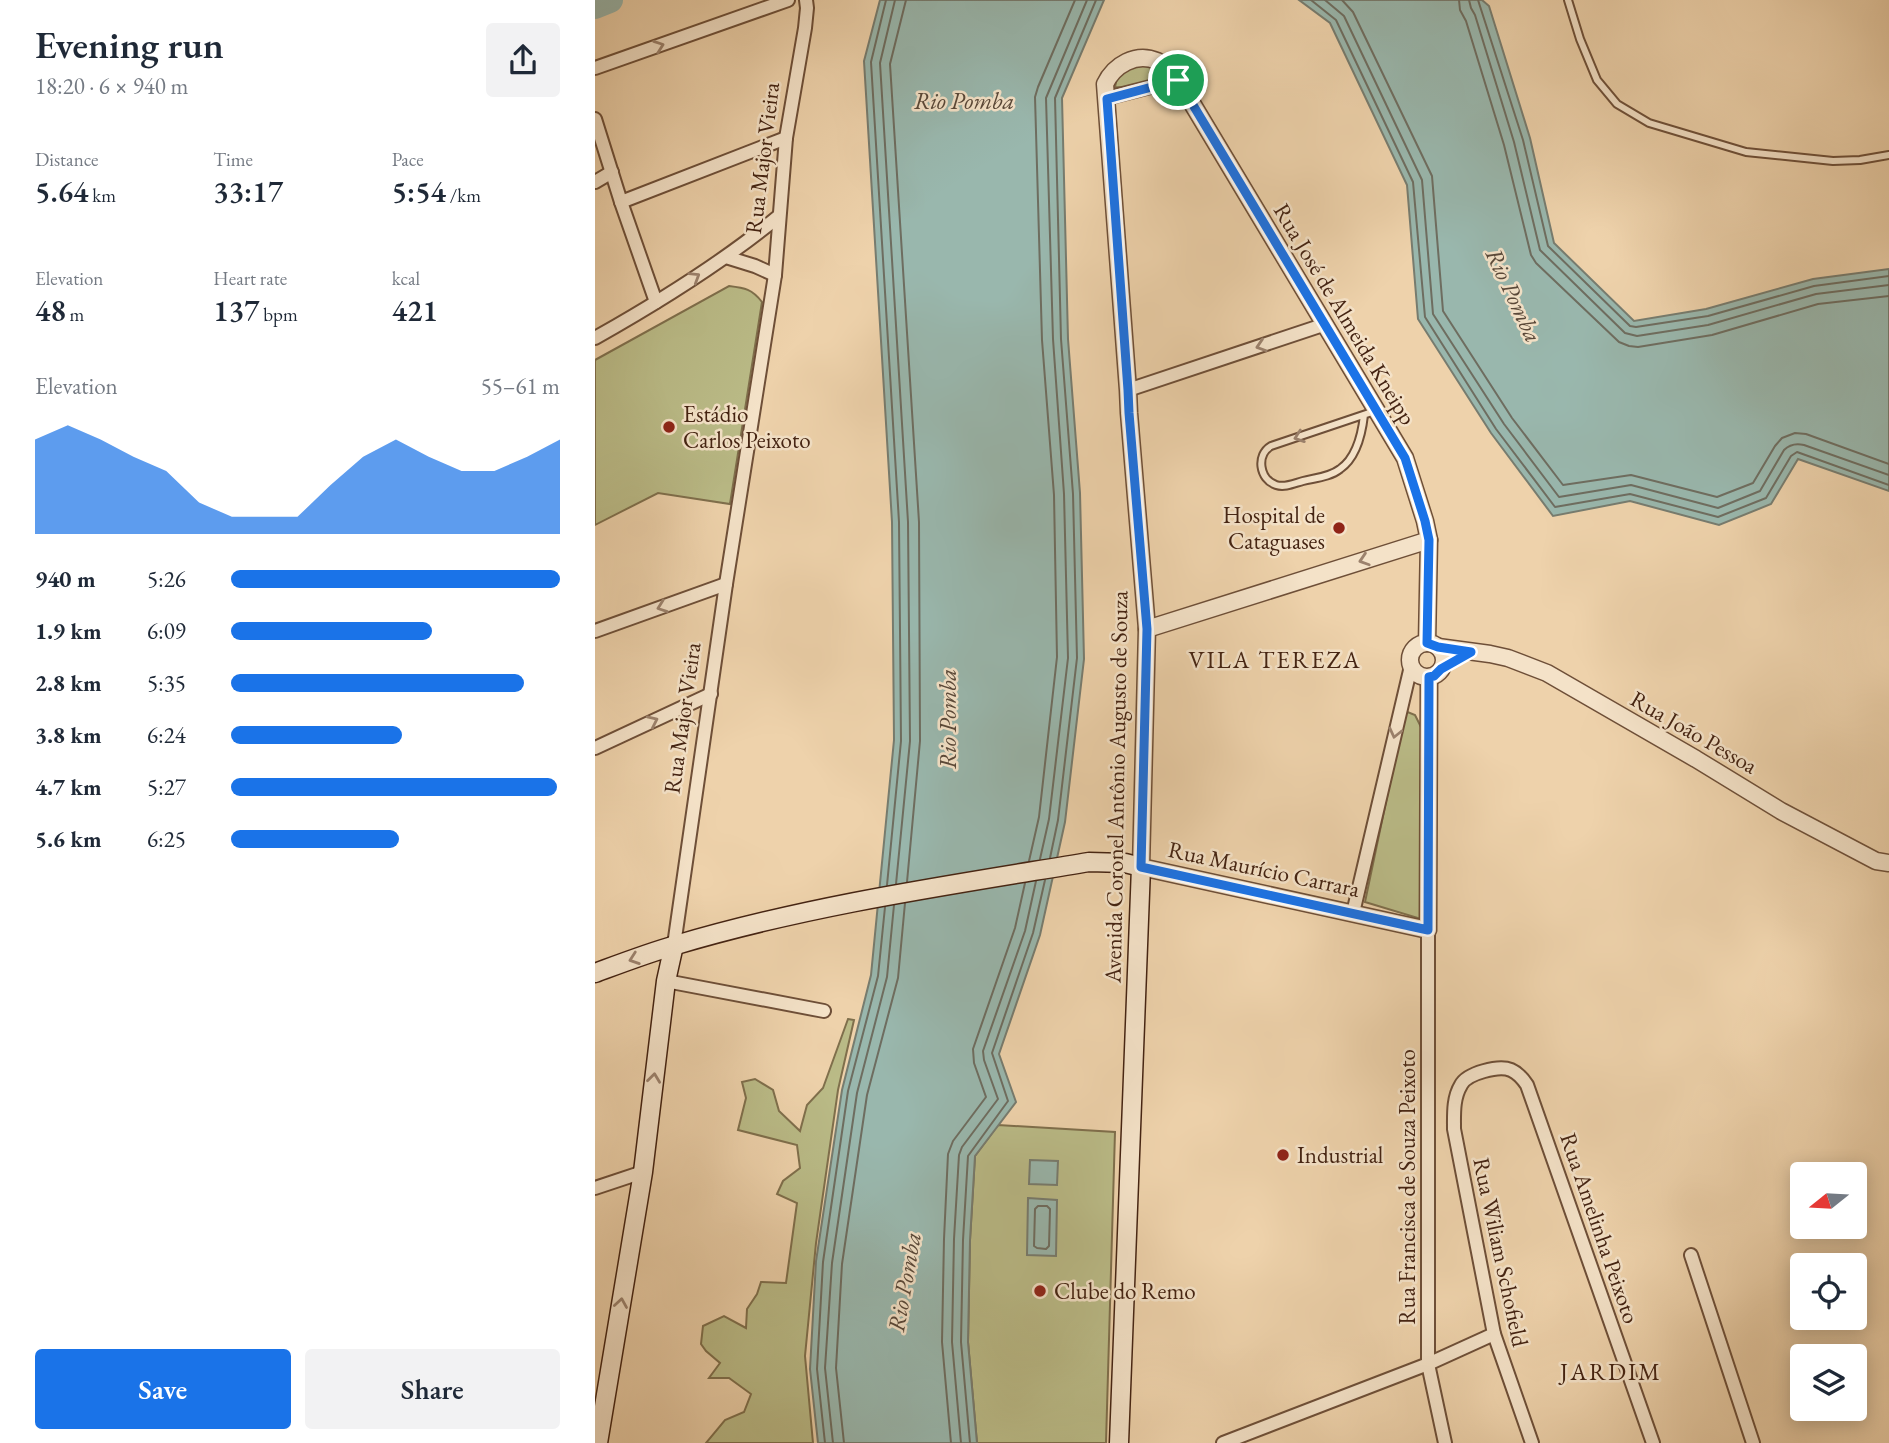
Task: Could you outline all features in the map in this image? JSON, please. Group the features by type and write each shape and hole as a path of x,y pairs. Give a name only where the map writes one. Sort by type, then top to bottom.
{"main road":[{"name":"Rua Maurício Carrara","path":"595,973 674,945 752,924 864,900 1089,862 1125,863 1141,867"},
{"name":"Avenida Coronel Antônio Augusto de Souza","path":"1119,1443 1141,867"},
{"name":"Rua Major Vieira","path":"599,1443 599,1417 643,1172 666,981 674,945"}],"street":[{"path":"595,68 788,0"},
{"name":"Rua Major Vieira","path":"674,945 726,584 775,275 786,138 805,28 806,0"},
{"name":"Rua José de Almeida Kneipp","path":"1129,60 1145,58 1156,61 1178,80 1326,324 1370,412 1405,458 1429,540 1433,645"},
{"name":"Avenida Coronel Antônio Augusto de Souza","path":"1129,60 1115,69 1105,84 1147,629 1141,867"},
{"path":"1107,99 1178,80"},
{"path":"595,119 656,302"},
{"path":"621,202 786,138"},
{"path":"595,182 612,172"},
{"path":"595,338 726,257 779,216"},
{"path":"726,257 775,275"},
{"path":"1128,390 1326,324"},
{"path":"1147,629 1429,540"},
{"path":"595,631 726,584"},
{"path":"1353,913 1411,666 1411,655 1413,650 1422,644 1433,645 1444,656 1435,673 1428,930"},
{"name":"Rua João Pessoa","path":"1433,645 1508,658 1547,673 1781,811 1876,861 1889,863"},
{"path":"1411,666 1418,675 1435,673 1471,652"},
{"path":"595,748 711,694"},
{"name":"Rua Maurício Carrara","path":"1141,867 1428,930"},
{"name":"Rua Francisca de Souza Peixoto","path":"1428,930 1428,1364 1445,1443"},
{"path":"666,981 824,1011"},
{"name":"Rua Amelinha Peixoto","path":"1474,1074 1509,1068 1527,1085 1653,1443"},
{"name":"Rua Wiliam Schofield","path":"1474,1074 1462,1081 1456,1096 1454,1129 1494,1334 1532,1443"},
{"path":"595,1188 643,1172"},
{"path":"1691,1255 1753,1443"},
{"path":"1223,1443 1428,1364 1494,1334"}],"lane":[{"path":"1568,0 1597,80 1617,104 1649,123 1745,152 1833,161 1889,155"},
{"path":"1370,412 1354,449 1341,469 1329,475 1284,486 1274,484 1262,471 1261,462 1265,449 1370,412"}],"green space":[{"path":"1155,63 1171,79 1128,88 1115,87 1119,68"},
{"name":"Estádio Carlos Peixoto","path":"729,286 748,290 762,302 730,504 658,493 595,525 595,360"},
{"path":"1405,711 1415,715 1421,727 1421,919 1365,902"},
{"path":"848,1019 854,1020 838,1090 816,1243 805,1356 813,1443 706,1443 725,1420 744,1412 751,1394 729,1378 709,1378 720,1363 701,1344 703,1326 724,1316 746,1328 747,1309 761,1282 786,1283 797,1203 777,1194 783,1181 800,1168 797,1145 738,1130 746,1098 742,1082 755,1079 773,1090 779,1111 800,1131 807,1105 823,1088"},
{"name":"Clube do Remo","path":"998,1125 1115,1132 1106,1443 977,1443 968,1342 975,1156"}],"water":[{"name":"Rio Pomba","path":"880,0 1104,0 1062,98 1068,339 1080,493 1084,659 1065,822 1040,935 999,1054 1016,1102 975,1156 968,1342 977,1443 818,1443 810,1369 816,1261 842,1090 871,975 894,740 892,522 864,61"},
{"name":"Rio Pomba","path":"1299,0 1482,0 1489,6 1530,138 1554,243 1634,321 1706,309 1813,279 1889,269 1889,491 1798,459 1771,504 1719,525 1630,501 1553,516 1491,433 1418,319 1407,185 1330,23"},
{"path":"1030,1160 1058,1161 1057,1185 1029,1184"},
{"path":"1028,1198 1057,1200 1056,1256 1027,1255"}],"waterway":[{"path":"595,6 610,0"}],"place":[{"name":"Estádio Carlos Peixoto","path":"669,427"},
{"name":"Hospital de Cataguases","path":"1339,528"},
{"name":"Industrial","path":"1283,1155"},
{"name":"Clube do Remo","path":"1040,1291"}],"district":[{"name":"VILA TEREZA","path":"1275,659"},
{"name":"JARDIM","path":"1611,1371"}],"route":[{"path":"1178,80 1405,458 1429,540 1427,643 1471,652 1429,677 1428,930 1141,867 1147,629 1107,99 1178,80"}]}
